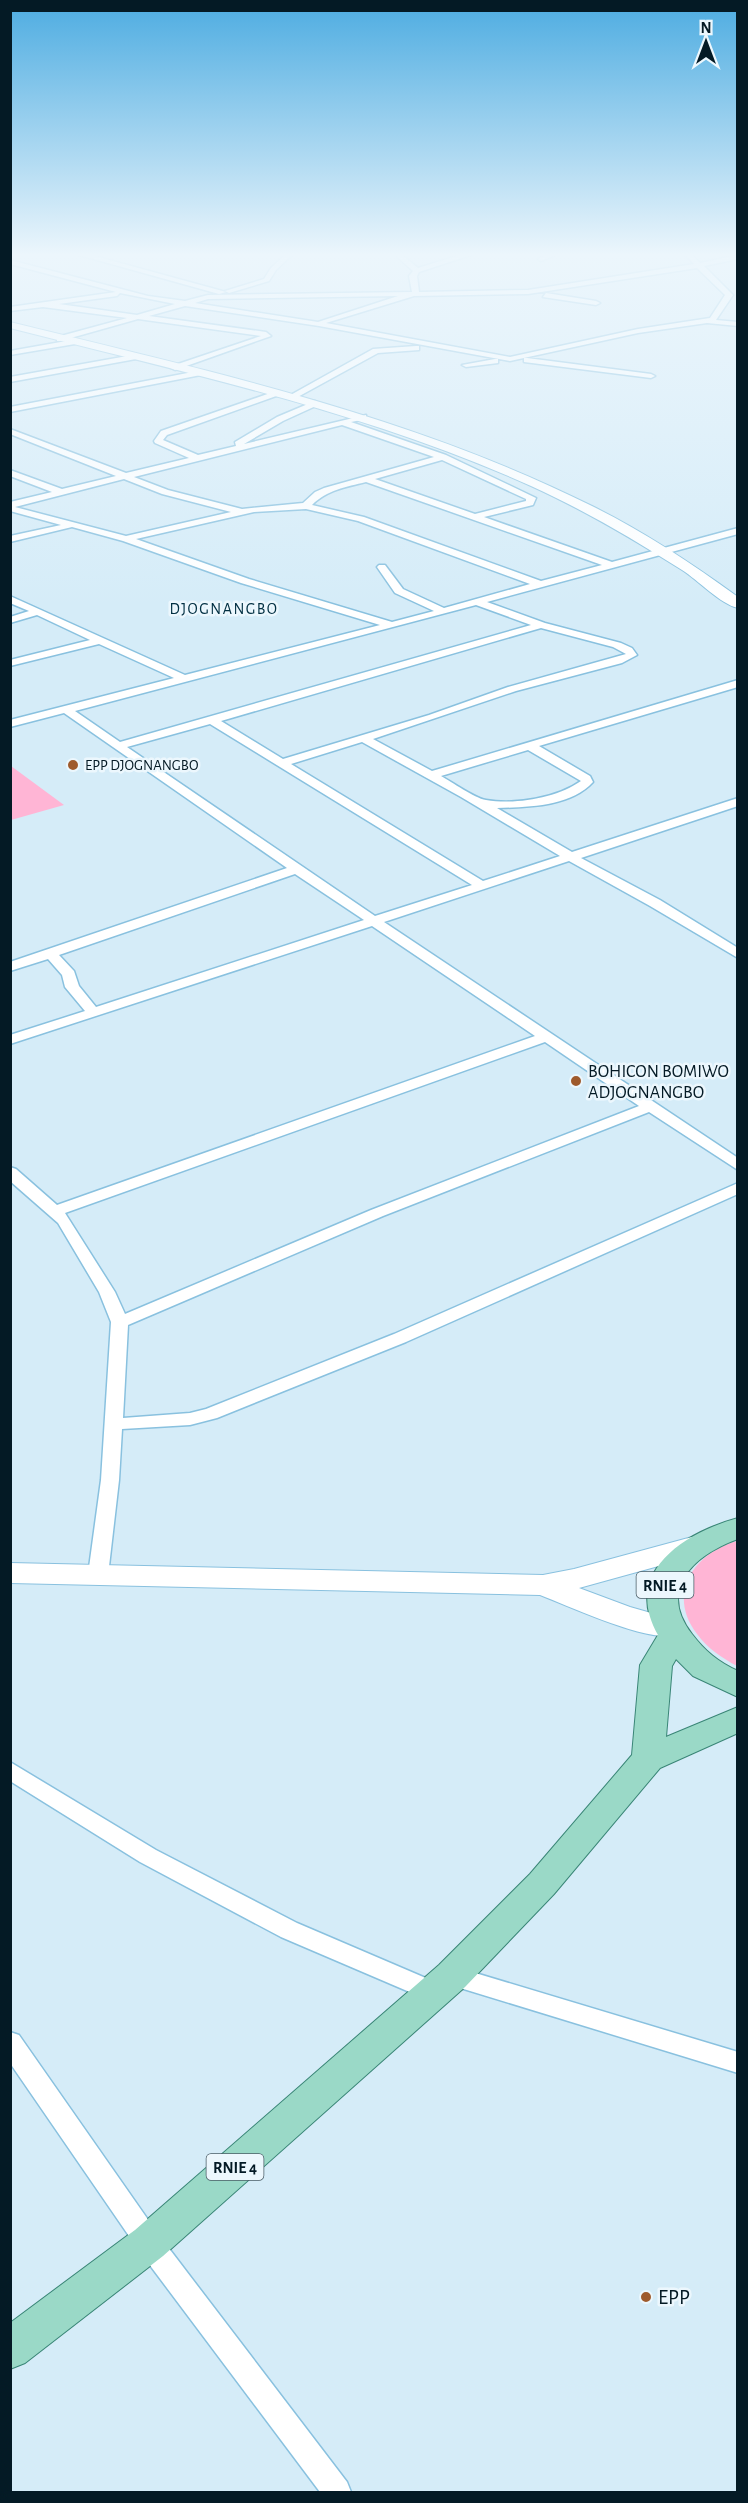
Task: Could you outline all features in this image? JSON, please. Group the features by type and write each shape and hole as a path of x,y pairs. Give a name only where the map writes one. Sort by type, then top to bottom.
{"main road":[{"path":"193,372 363,417 468,456 547,490 662,552 738,604"},
{"name":"RNIE 4","path":"671,1632 663,1610 663,1592 668,1575 678,1560 692,1547 715,1534 738,1528"},
{"path":"10,1573 543,1585 574,1579 692,1547"},
{"path":"543,1585 671,1632 703,1667 738,1685"},
{"path":"648,1759 656,1665 671,1632"},
{"name":"RNIE 4","path":"10,2349 149,2243 443,1984 542,1884 648,1759 738,1719"}],"street":[{"path":"10,380 54,372"},
{"path":"291,397 338,372"},
{"path":"616,372 651,376"},
{"path":"10,410 198,373"},
{"path":"199,459 158,441 159,438 164,433 276,393"},
{"path":"230,451 242,440 280,418 315,403"},
{"path":"10,506 363,417"},
{"path":"345,423 443,457 531,498 530,503 475,517"},
{"path":"10,431 165,492 242,512"},
{"path":"306,506 318,494 327,490 443,457"},
{"path":"10,473 61,492"},
{"path":"366,479 610,565"},
{"path":"10,506 126,539 245,581 392,625"},
{"path":"126,539 265,507 306,506 331,510 370,522 539,585"},
{"path":"10,539 71,525"},
{"path":"10,724 392,625 738,531"},
{"path":"382,567 399,591 443,611"},
{"path":"10,599 184,679"},
{"path":"281,763 512,689 618,661 633,654 617,645 541,625 477,602"},
{"path":"10,620 38,612"},
{"path":"117,746 299,696 541,625"},
{"path":"10,663 102,640"},
{"path":"431,775 738,683"},
{"path":"67,710 297,869 738,1165"},
{"path":"212,720 481,885"},
{"path":"363,738 656,903 738,954"},
{"path":"483,804 546,800 575,790 587,782 586,779 529,745"},
{"path":"10,1040 738,802"},
{"path":"10,967 297,869"},
{"path":"51,954 69,974 72,987 93,1012"},
{"path":"55,1211 548,1036"},
{"path":"120,1322 376,1213 652,1106"},
{"path":"10,1172 64,1220 96,1274 120,1322 110,1480 98,1575"},
{"path":"114,1424 190,1419 211,1414 411,1333 738,1188"},
{"path":"10,1770 148,1856 278,1925 443,1984 738,2063"},
{"path":"10,2042 149,2243 337,2493"}],"shaded area":[{"path":"11,766 64,805 11,820"},
{"path":"738,1541 737,1666 705,1644 688,1619 684,1604 689,1577 697,1565 708,1555"}],"place":[{"name":"EPP DJOGNANGBO","path":"73,765"},
{"name":"BOHICON BOMIWO ADJOGNANGBO","path":"576,1081"},
{"name":"EPP","path":"646,2297"}],"district":[{"name":"DJOGNANGBO","path":"224,608"}]}
